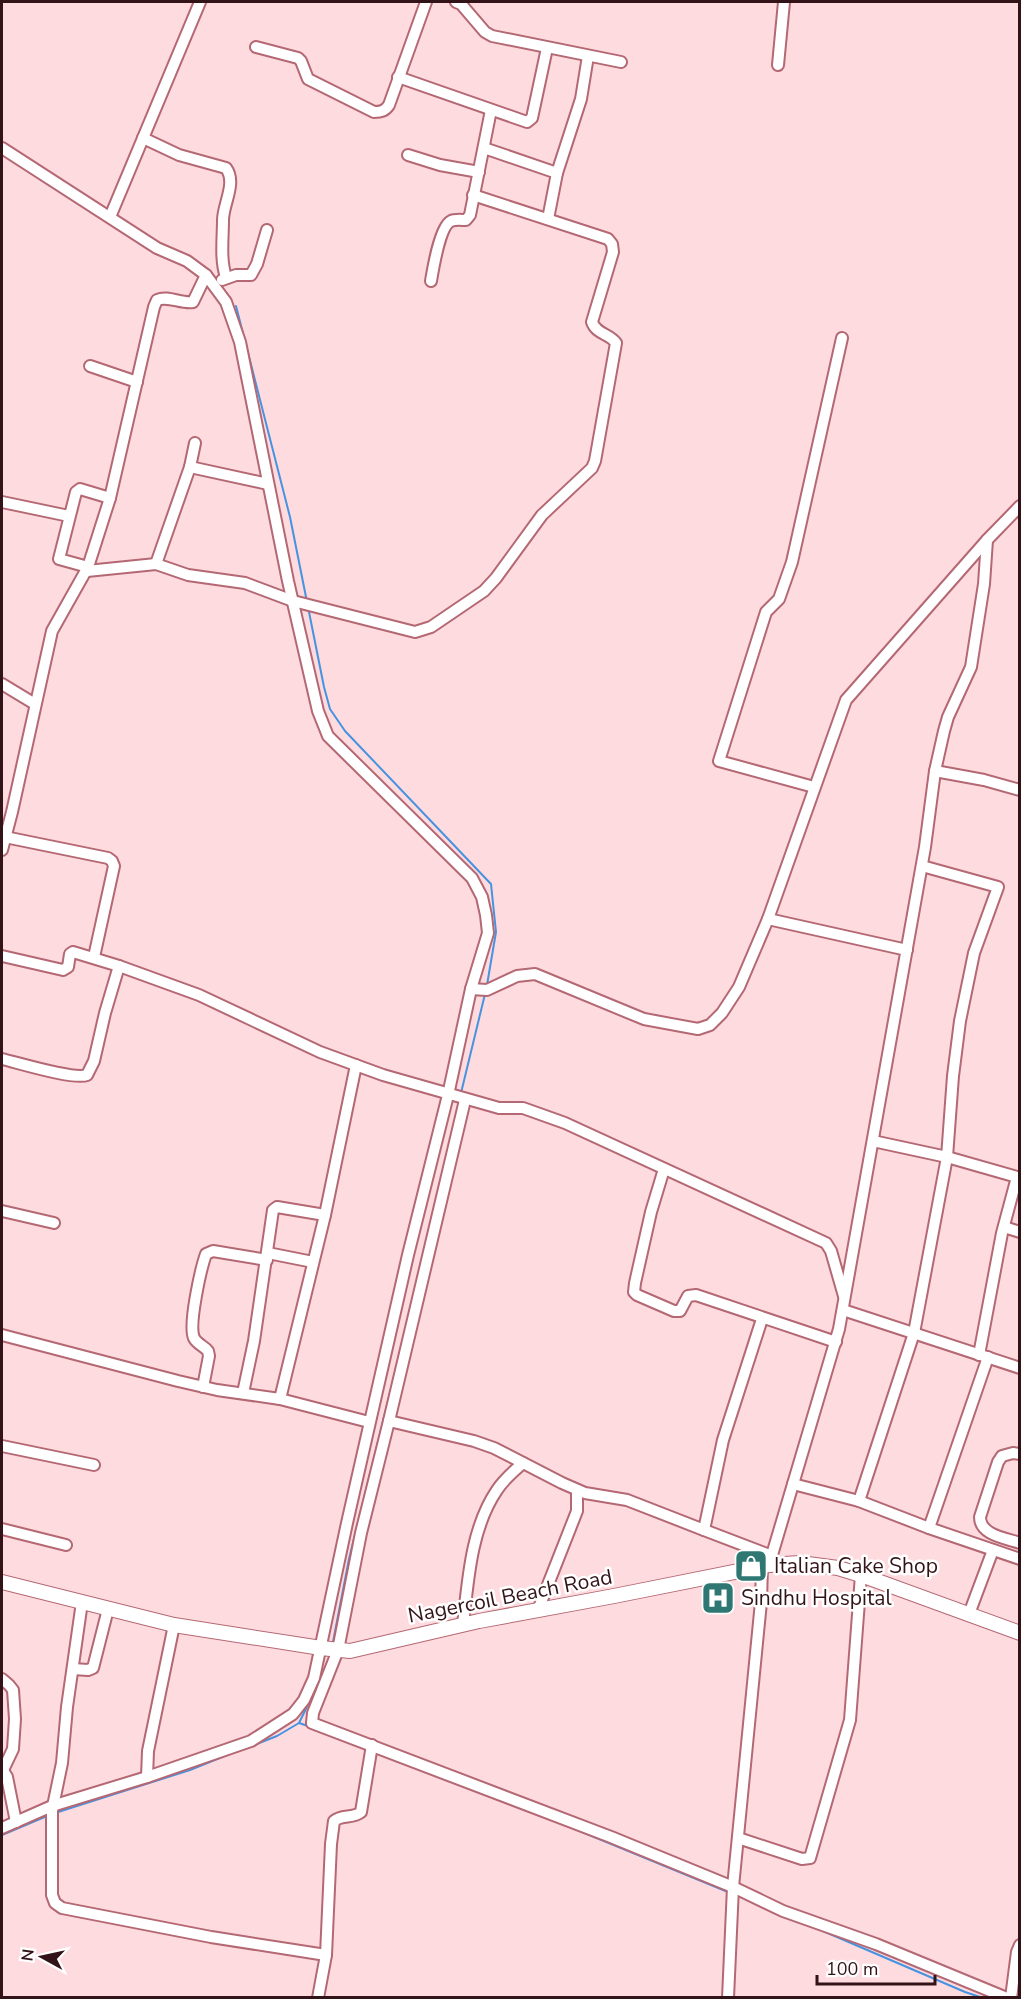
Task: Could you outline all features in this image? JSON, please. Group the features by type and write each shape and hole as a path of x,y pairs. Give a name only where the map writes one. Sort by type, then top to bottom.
{"main road":[{"name":"Nagercoil Beach Road","path":"2,1582 174,1625 350,1651 463,1624 767,1562 800,1563 838,1568 861,1575 1020,1633"}],"street":[{"path":"111,217 200,2"},
{"path":"256,47 298,58 308,79 374,112 381,112 387,109 426,2"},
{"path":"456,2 461,4 485,32 492,36 621,62"},
{"path":"778,65 784,2"},
{"path":"398,77 530,122 547,48"},
{"path":"548,219 557,173 580,99 588,56"},
{"path":"431,281 446,226 451,221 468,219 491,110"},
{"path":"143,138 179,155 226,168 228,171 230,181 223,218 222,257 226,278"},
{"path":"2,148 158,248 187,261 206,275 226,302 240,342 293,601 318,711 328,736 461,864 482,897 488,933 479,990 408,1255 369,1422 314,1678 304,1700 288,1718 251,1741 2,1828"},
{"path":"484,148 557,173"},
{"path":"408,155 440,165 478,172"},
{"path":"110,498 78,489 59,559 88,569 156,564 188,575 246,583 293,601 415,632 427,630 484,591 542,515 594,465 616,346 615,340 596,329 591,322 613,248 608,239 474,195"},
{"path":"214,285 226,278 251,274 257,264 267,230"},
{"path":"2,850 52,631 88,569 110,498 157,300 161,298 184,303 193,302 206,275"},
{"path":"814,788 719,761 766,612 779,599 792,562 842,338"},
{"path":"90,366 137,382"},
{"path":"156,564 190,467 195,442"},
{"path":"190,467 268,484"},
{"path":"2,502 69,516"},
{"path":"479,990 517,976 535,974 644,1019 698,1029 710,1025 722,1013 739,987 768,919 846,700 987,540 1020,506"},
{"path":"728,1998 733,1900 738,1890 738,1838 767,1562 836,1342 922,866 935,771 948,717 971,667 984,584 987,540"},
{"path":"2,684 35,704"},
{"path":"935,771 984,780 1020,790"},
{"path":"5,837 108,858 112,861 114,866 94,957"},
{"path":"859,1501 914,1333 947,1157 960,1021 974,953 998,887 922,866"},
{"path":"768,919 907,950"},
{"path":"2,956 63,970 68,967 70,954 73,952 94,957 199,995 320,1052 356,1065 464,1099 499,1108 523,1108 565,1123 826,1243 831,1251 844,1304"},
{"path":"2,1059 82,1077 87,1075 94,1060 119,966"},
{"path":"280,1399 325,1215 356,1065"},
{"path":"464,1099 350,1580 338,1650 313,1713 312,1723 371,1748 547,1812 738,1890 783,1911 876,1944 1009,1998 1020,1945"},
{"path":"873,1141 947,1157 1018,1176 1004,1227 983,1356 929,1528"},
{"path":"664,1169 651,1212 634,1292 640,1298 674,1311 680,1311 688,1296 696,1295 836,1342"},
{"path":"243,1393 254,1341 274,1208 325,1215"},
{"path":"2,1210 54,1223"},
{"path":"1004,1227 1020,1232"},
{"path":"203,1387 209,1356 208,1351 196,1342 192,1330 206,1254 213,1251 314,1262"},
{"path":"844,1304 914,1333 1020,1368"},
{"path":"704,1530 723,1440 762,1319"},
{"path":"2,1335 203,1387 280,1399 369,1422"},
{"path":"389,1421 495,1448 578,1490 627,1500 704,1530 767,1562"},
{"path":"2,1446 94,1465"},
{"path":"1020,1454 1006,1454 998,1462 980,1517 983,1528 1020,1543"},
{"path":"463,1624 470,1565 482,1522 497,1490 523,1463"},
{"path":"793,1484 859,1501 1020,1559"},
{"path":"538,1610 577,1511 578,1490"},
{"path":"2,1528 66,1545"},
{"path":"969,1614 989,1549 990,1532"},
{"path":"738,1838 802,1860 810,1858 850,1720 861,1575"},
{"path":"82,1602 67,1707 62,1763 52,1811 52,1895 57,1906 211,1936 326,1955"},
{"path":"73,1669 93,1668 108,1609"},
{"path":"147,1777 148,1751 174,1625"},
{"path":"2,1679 13,1690 15,1719 13,1749 2,1769 7,1777 16,1822"},
{"path":"318,1998 326,1955 334,1821 338,1817 358,1815 361,1812 371,1748"}],"waterway":[{"path":"236,306 290,517 307,602"},
{"path":"308,607 330,709 345,731 491,884 496,932 487,985"},
{"path":"461,1093 485,994"},
{"path":"333,1642 349,1559 402,1344"},
{"path":"254,1745 277,1736 299,1723 323,1674"},
{"path":"299,1723 311,1727"},
{"path":"55,1813 190,1770 237,1751"},
{"path":"2,1835 47,1816"},
{"path":"565,1825 728,1892"},
{"path":"823,1931 983,1998"}],"place":[{"name":"Italian Cake Shop","path":"751,1566"},
{"name":"Sindhu Hospital","path":"718,1598"}]}
